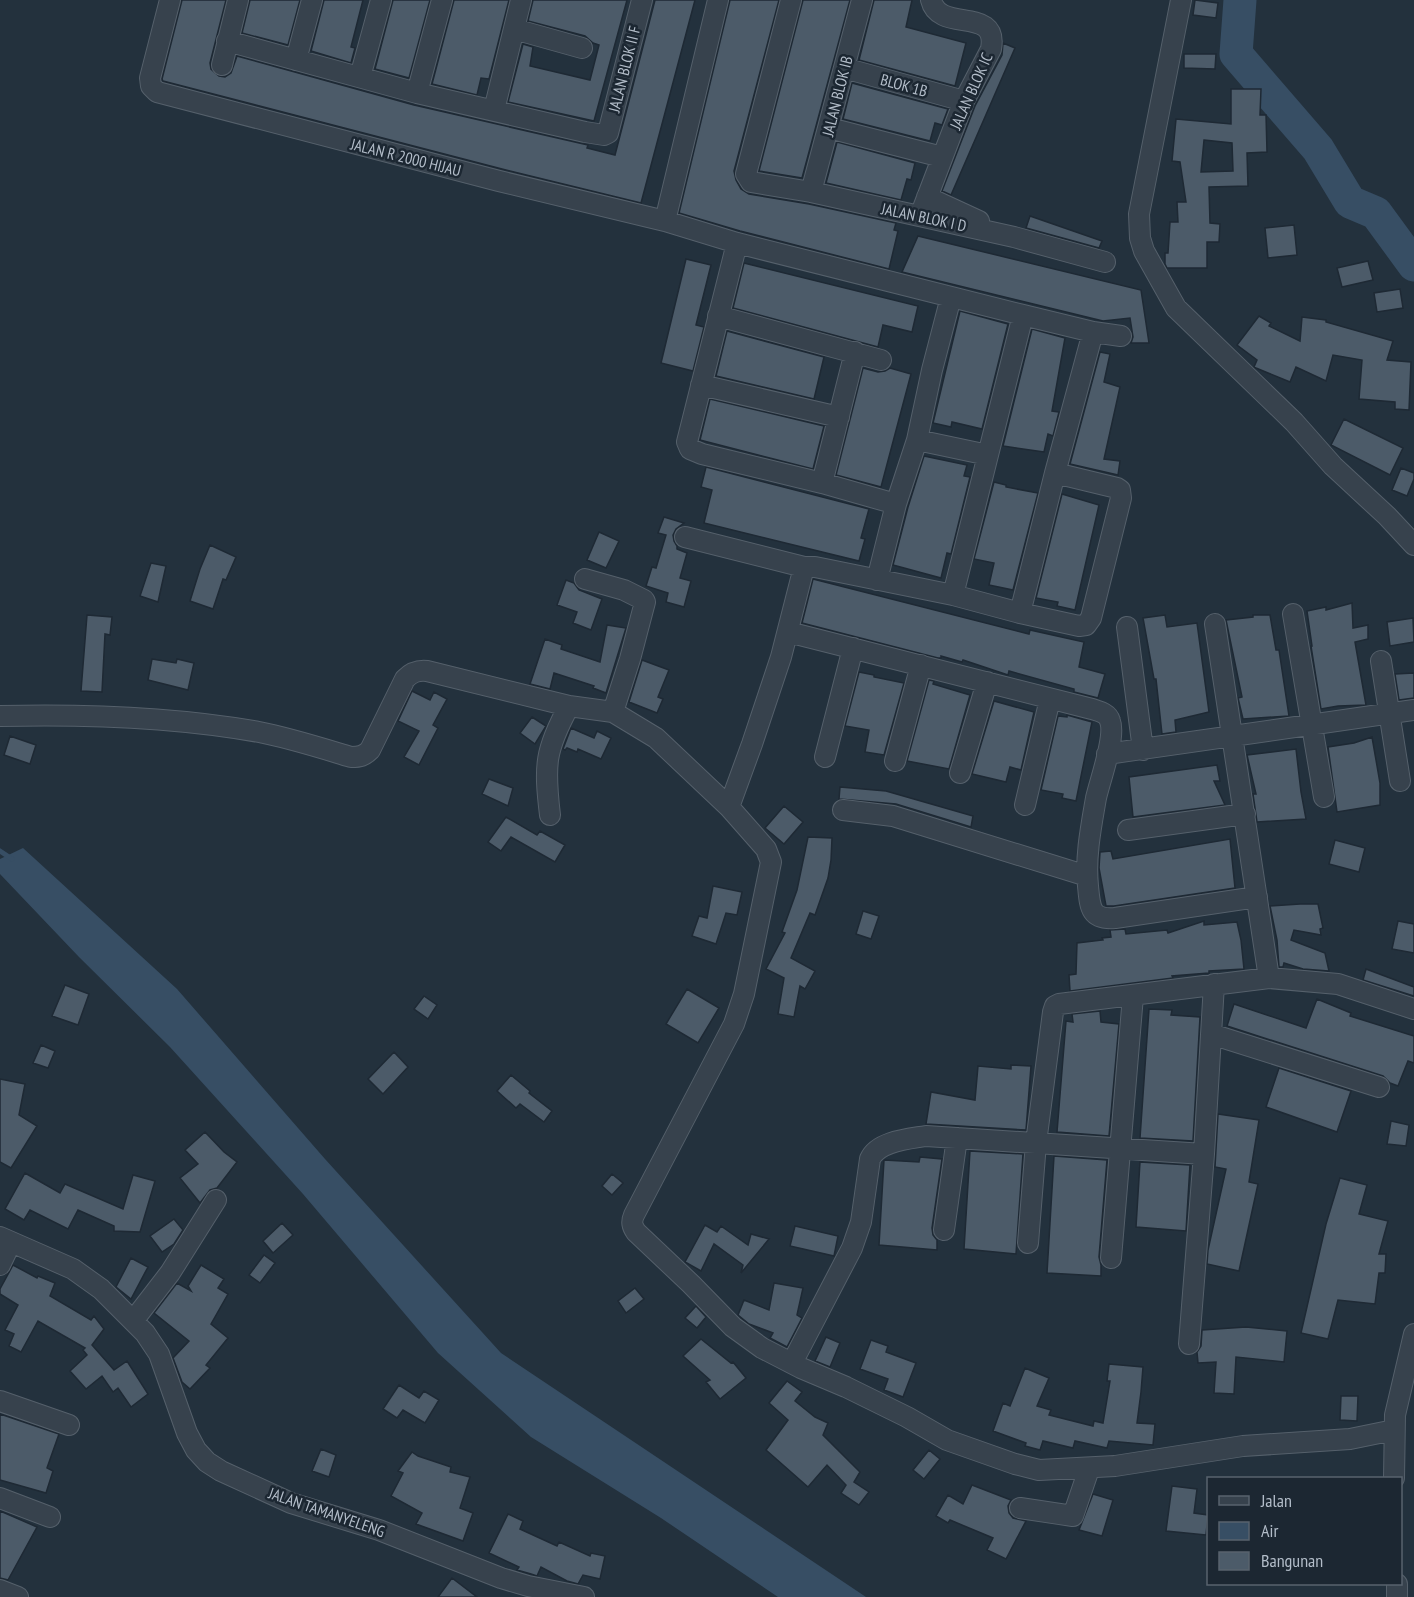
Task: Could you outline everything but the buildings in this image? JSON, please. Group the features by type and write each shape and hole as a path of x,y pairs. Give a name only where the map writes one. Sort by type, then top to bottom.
{"street":[{"name":"JALAN R 2000 HIJAU","path":"170,0 150,78 151,86 157,92 171,97 665,221 737,243 951,297 1093,332 1121,336"},
{"path":"222,65 238,0"},
{"path":"296,60 312,0"},
{"path":"360,77 381,0"},
{"path":"417,93 442,0"},
{"path":"227,41 417,93 494,110 521,0"},
{"path":"665,221 718,0"},
{"name":"JALAN BLOK I D","path":"791,0 746,174 751,182 811,192 1014,237 1105,262"},
{"name":"JALAN BLOK IB","path":"811,192 862,0"},
{"name":"JALAN BLOK IC","path":"920,216 964,101 991,49 992,35 989,29 980,25 941,15 935,10 931,0"},
{"path":"1181,0 1139,214 1140,238 1144,251 1176,308 1414,545"},
{"name":"JALAN BLOK II F","path":"494,110 604,135 608,133 635,2"},
{"path":"514,29 582,48"},
{"name":"BLOK 1B","path":"844,68 964,101"},
{"path":"829,128 942,157"},
{"path":"927,197 1014,237"},
{"path":"737,243 687,442 690,449 896,504"},
{"path":"877,580 896,504 917,440 951,297"},
{"path":"953,595 1023,315"},
{"path":"718,316 881,360"},
{"path":"1020,613 1054,473 1093,332"},
{"path":"822,483 855,352"},
{"path":"701,386 839,417"},
{"path":"917,440 988,455"},
{"path":"686,537 804,567 815,567 953,595 1079,626 1089,622 1121,495 1117,488 1054,473"},
{"path":"729,807 788,632 804,567"},
{"path":"585,579 624,590 645,602 613,712"},
{"path":"1293,614 1324,797"},
{"path":"1215,624 1269,978"},
{"path":"1127,627 1143,750"},
{"path":"788,632 987,682 1101,712 1108,716 1111,732 1087,853 1089,905 1092,911 1102,918 1257,897"},
{"path":"825,757 854,648"},
{"path":"1381,661 1400,781"},
{"path":"895,761 921,665"},
{"path":"0,716 110,716 208,725 260,732 351,757 365,754 370,750 405,679 411,673 420,670 569,706 613,712 656,738 729,807 766,849 771,862 744,994 734,1024 632,1221 636,1232 733,1327 762,1348 846,1387 947,1440 1001,1460 1039,1470 1089,1469 1178,1458 1243,1446 1350,1439 1394,1430"},
{"path":"960,773 987,682"},
{"path":"1025,805 1050,699"},
{"path":"550,815 546,771 549,747 569,706"},
{"path":"1107,754 1414,710"},
{"path":"843,810 893,816 1087,876"},
{"path":"1128,830 1245,814"},
{"path":"1028,1243 1036,1143 1055,1006 1269,978 1338,984 1414,1009"},
{"path":"1189,1344 1204,1154 1214,984"},
{"path":"1111,1258 1132,996"},
{"path":"1212,1035 1379,1087"},
{"path":"792,1363 852,1248 861,1222 869,1163 872,1153 880,1148 903,1140 926,1136 1204,1154"},
{"path":"944,1230 957,1138"},
{"path":"133,1321 170,1273 216,1200"},
{"path":"0,1265 6,1239"},
{"name":"JALAN TAMANYELENG","path":"6,1239 73,1269 101,1290 145,1333 159,1354 187,1433 196,1450 220,1472 291,1503 379,1530 501,1578 584,1597"},
{"path":"1394,1477 1394,1430 1397,1400 1414,1334"},
{"path":"0,1401 69,1425"},
{"path":"1020,1508 1073,1516 1089,1469"},
{"path":"0,1498 50,1517"},
{"path":"0,1590 18,1597"}],"water":[{"path":"23,848 177,989 325,1159 501,1353 866,1597 778,1597 661,1518 531,1437 438,1353 303,1194 170,1047 79,957 0,874 0,859"}],"waterway":[{"path":"1240,0 1236,54 1318,149 1350,202 1376,213 1414,265"},
{"path":"0,851 12,859"}]}
